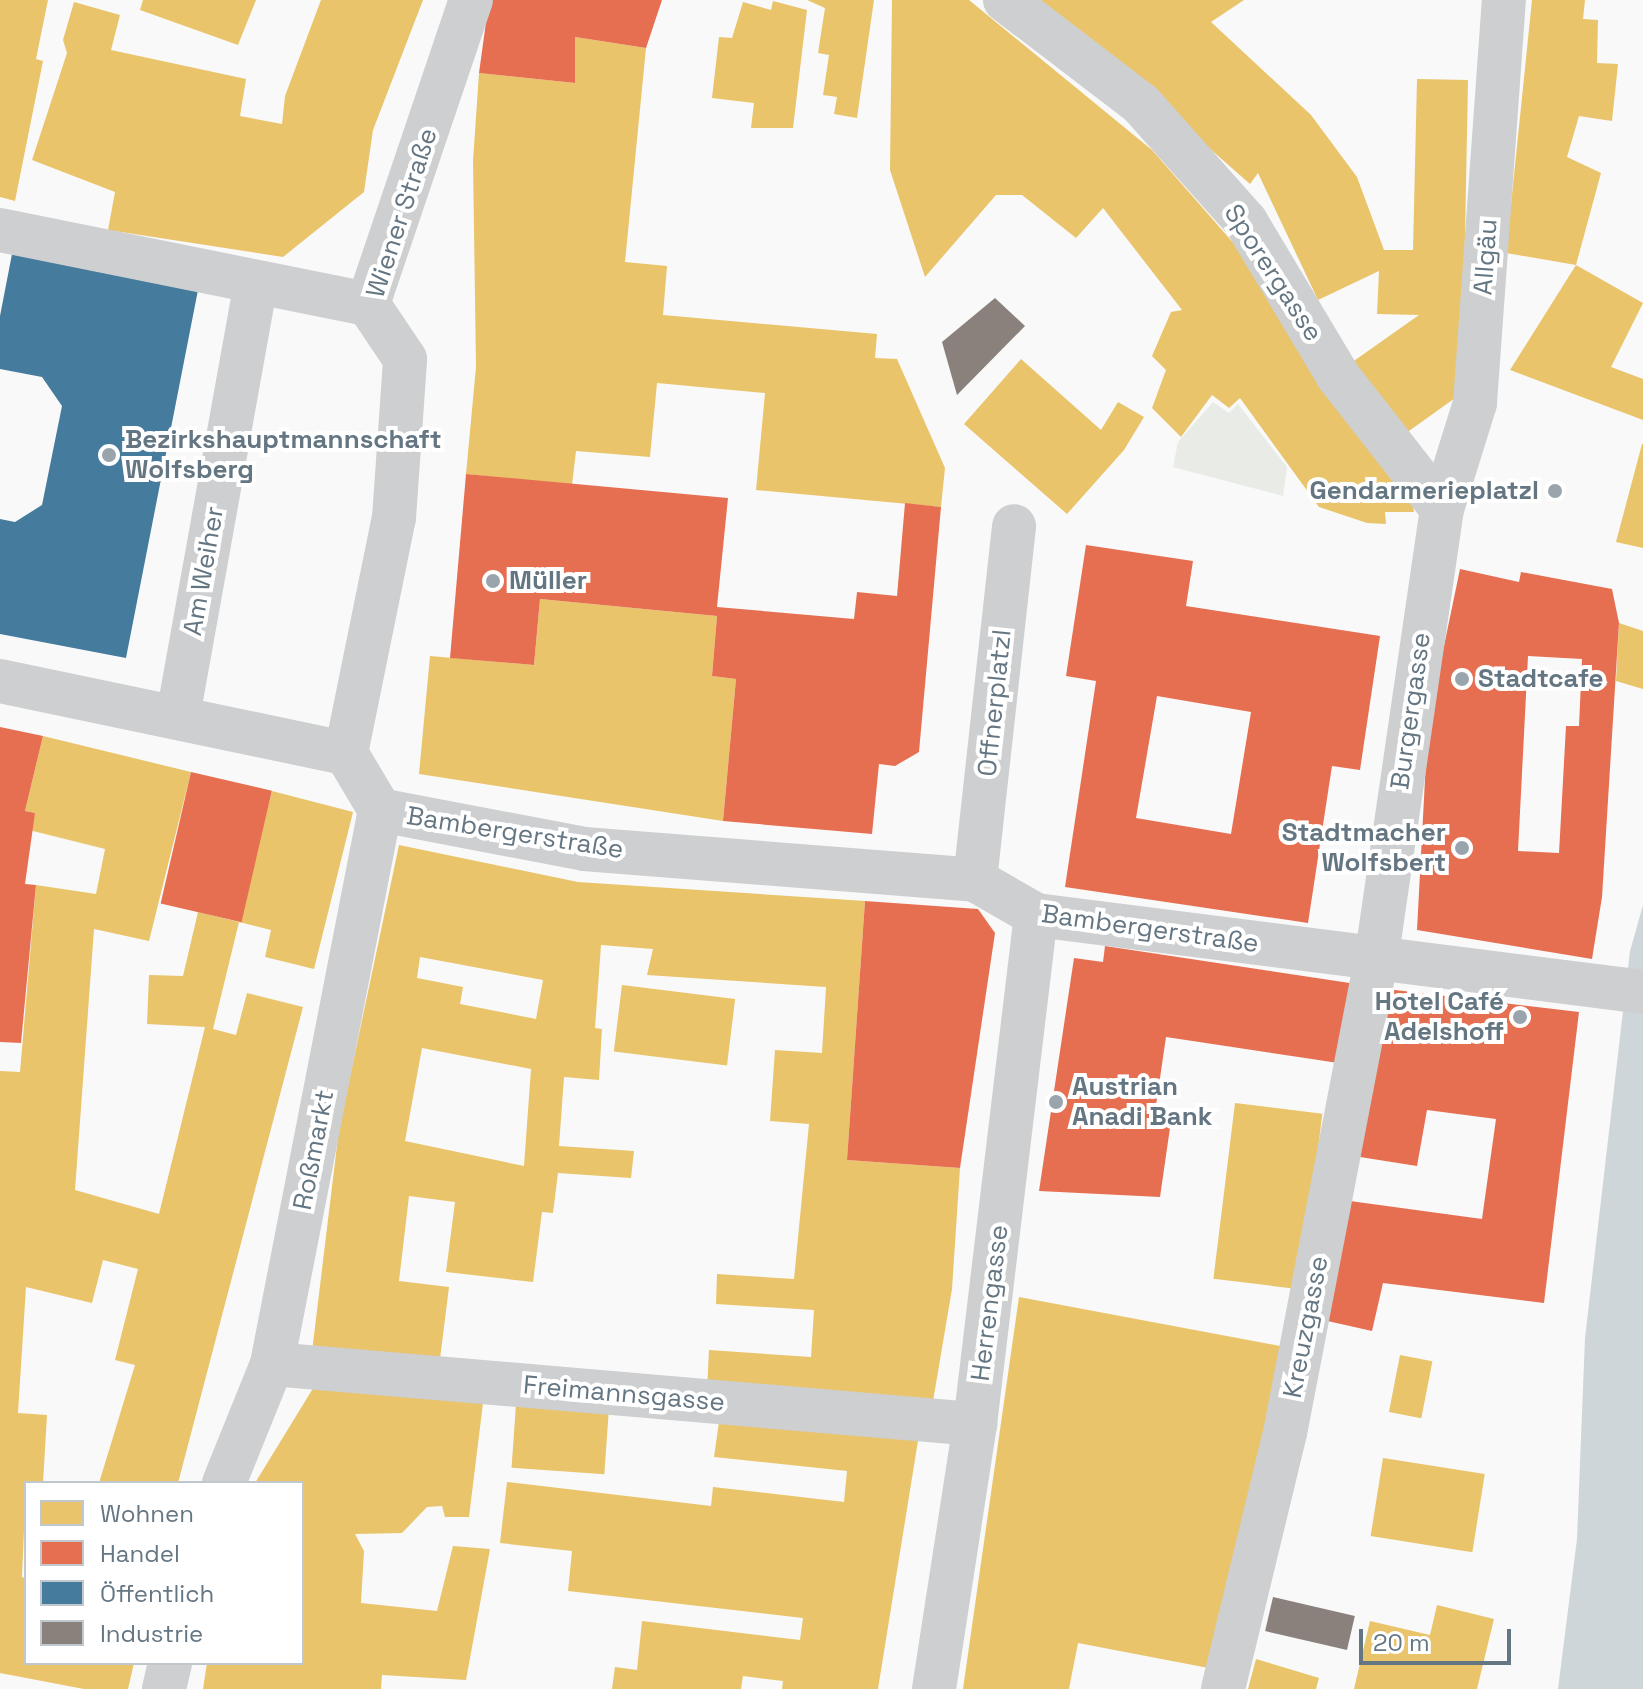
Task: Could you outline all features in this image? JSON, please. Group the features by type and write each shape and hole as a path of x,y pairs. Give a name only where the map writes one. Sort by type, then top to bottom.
{"street":[{"name":"Wiener Straße","path":"346,753 394,518 405,359 368,304 471,0"},
{"name":"Sporergasse","path":"1005,0 1141,104 1246,222 1338,376 1442,509"},
{"name":"Allgäu","path":"1442,509 1475,403 1504,0"},
{"path":"0,230 368,304"},
{"name":"Am Weiher","path":"178,716 256,283"},
{"name":"Burgergasse","path":"1376,961 1442,509"},
{"name":"Offnerplatzl","path":"975,880 1014,526"},
{"path":"0,681 346,753 380,810"},
{"name":"Bambergerstraße","path":"380,810 584,849 975,880 1036,915 1376,961 1623,990"},
{"name":"Roßmarkt","path":"225,1481 272,1364 380,810"},
{"name":"Herrengasse","path":"934,1689 975,1424 1036,915"},
{"name":"Kreuzgasse","path":"1223,1689 1285,1433 1376,961"},
{"name":"Freimannsgasse","path":"272,1364 975,1424"},
{"path":"164,1689 170,1665"}],"shaded area":[{"path":"1213,402 1229,413 1238,404 1287,467 1283,496 1173,467 1178,442"},
{"path":"1643,905 1643,1689 1558,1689 1577,1539 1585,1338 1630,951"}],"building: Wohnen":[{"path":"0,0 48,0 36,59 43,61 15,201 0,197"},
{"path":"143,0 256,0 238,45 140,10"},
{"path":"321,0 423,0 373,130 364,192 283,257 108,230 115,192 32,160 67,53 63,40 74,2 120,15 111,50 246,79 240,116 282,124 285,96"},
{"path":"807,0 874,0 857,118 834,114 837,97 823,95 829,55 818,53 825,8"},
{"path":"892,0 969,0 1152,150 1243,254 1408,477 1414,512 1385,512 1386,524 1367,523 1319,507 1240,398 1229,408 1212,395 1181,437 1152,408 1166,370 1152,356 1171,312 1182,310 1103,208 1076,238 1022,195 996,195 925,277 890,170"},
{"path":"1041,0 1244,0 1211,22 1311,115 1357,177 1384,250 1413,250 1417,79 1468,80 1462,393 1402,436 1351,363 1419,315 1377,314 1379,271 1318,300 1258,173 1250,184"},
{"path":"1532,0 1585,0 1583,19 1598,20 1597,63 1618,64 1612,121 1579,116 1567,157 1601,173 1576,265 1506,253"},
{"path":"773,1 807,10 793,128 751,128 754,103 712,98 719,37 732,38 743,2 771,10"},
{"path":"575,37 646,48 625,262 667,266 663,315 877,334 875,358 897,359 945,468 941,507 756,490 765,393 657,383 650,457 576,451 572,485 466,474 476,367 473,161 479,73 575,83"},
{"path":"1576,265 1643,303 1611,367 1643,379 1643,420 1510,370"},
{"path":"1021,359 1101,430 1118,402 1144,417 1124,450 1067,514 964,424"},
{"path":"1643,444 1643,548 1616,542"},
{"path":"540,599 717,616 712,676 736,679 723,821 419,774 430,656 534,665"},
{"path":"1619,623 1643,631 1643,689 1616,681"},
{"path":"43,736 191,772 149,941 94,929 75,1190 159,1214 205,1027 147,1024 149,975 183,976 198,912 239,922 213,1029 236,1035 247,993 303,1007 179,1481 100,1481 135,1365 115,1360 138,1269 103,1260 92,1303 26,1287 18,1413 47,1415 43,1481 24,1481 24,1665 134,1665 128,1689 84,1689 0,1673 0,1071 20,1072 36,885 96,894 105,849 29,830 35,813 25,811"},
{"path":"272,791 353,812 314,969 265,957 271,930 239,922"},
{"path":"399,845 578,882 865,901 847,1160 960,1168 952,1289 931,1413 707,1390 709,1350 811,1357 814,1310 716,1304 717,1274 794,1279 809,1124 770,1121 775,1050 822,1053 826,987 647,975 653,949 601,945 595,1028 602,1029 599,1080 564,1077 559,1146 634,1151 631,1178 558,1173 553,1213 542,1212 533,1282 446,1272 455,1202 409,1196 399,1281 449,1287 438,1375 311,1360 339,1129","holes":["420,957 543,980 536,1019 460,1004 463,987 417,978","422,1048 531,1069 524,1166 405,1141"]},
{"path":"622,985 735,999 727,1065 614,1052"},
{"path":"1235,1103 1322,1114 1301,1289 1213,1279"},
{"path":"1019,1297 1280,1346 1219,1670 1078,1643 1069,1689 963,1689"},
{"path":"1400,1355 1432,1361 1421,1418 1389,1412"},
{"path":"315,1370 483,1403 469,1517 445,1517 442,1506 427,1507 402,1533 355,1534 364,1551 361,1603 437,1611 453,1546 490,1549 466,1680 382,1675 381,1689 203,1689 207,1665 304,1665 304,1481 256,1481 312,1390"},
{"path":"516,1404 609,1410 604,1474 512,1468"},
{"path":"721,1408 921,1422 878,1689 782,1689 783,1681 743,1676 741,1689 612,1689 615,1667 637,1670 642,1621 800,1640 803,1618 568,1591 572,1551 500,1543 507,1482 711,1506 713,1487 844,1502 847,1471 714,1457"},
{"path":"1383,1458 1485,1474 1472,1552 1371,1536"},
{"path":"1437,1605 1494,1619 1477,1689 1354,1689 1370,1621 1430,1635"},
{"path":"1256,1659 1319,1678 1316,1689 1248,1689"}],"building: Handel":[{"path":"489,0 662,0 646,48 575,37 575,83 479,73"},
{"path":"466,474 728,498 717,607 854,619 857,592 897,596 905,503 941,507 919,752 895,766 879,764 872,834 723,821 736,679 712,676 717,616 540,599 534,665 450,658"},
{"path":"1086,545 1193,561 1186,606 1380,636 1360,770 1332,766 1308,923 1065,887 1096,681 1066,676","holes":["1157,696 1251,712 1231,834 1136,818"]},
{"path":"1460,569 1519,582 1521,572 1612,589 1619,623 1602,897 1592,959 1417,930 1428,723","holes":["1528,656 1582,659 1579,726 1566,726 1559,853 1518,851"]},
{"path":"0,727 43,736 25,811 35,813 25,884 36,885 21,1043 0,1042"},
{"path":"191,772 272,791 242,922 161,904"},
{"path":"865,901 978,909 995,933 960,1168 847,1160"},
{"path":"1105,946 1363,985 1345,1064 1166,1037 1155,1112 1172,1114 1160,1197 1039,1191 1074,958 1103,962"},
{"path":"1387,989 1579,1012 1544,1303 1383,1283 1372,1331 1323,1320 1350,1201 1482,1219 1496,1119 1427,1110 1417,1166 1360,1157"}],"building: Öffentlich":[{"name":"Bezirkshauptmannschaft Wolfsberg","path":"12,254 198,290 126,658 0,634 0,519 15,522 42,505 62,406 42,377 0,369 0,316"}],"building: Industrie":[{"path":"995,298 1025,326 957,395 942,342"},
{"path":"1273,1597 1355,1616 1347,1650 1265,1631"}],"place":[{"name":"Bezirkshauptmannschaft Wolfsberg","path":"109,455"},
{"name":"Gendarmerieplatzl","path":"1555,491"},
{"name":"Müller","path":"493,581"},
{"name":"Stadtcafe","path":"1462,679"},
{"name":"Stadtmacher Wolfsbert","path":"1462,848"},
{"name":"Hotel Café Adelshoff","path":"1520,1017"},
{"name":"Austrian Anadi Bank","path":"1056,1102"}]}
